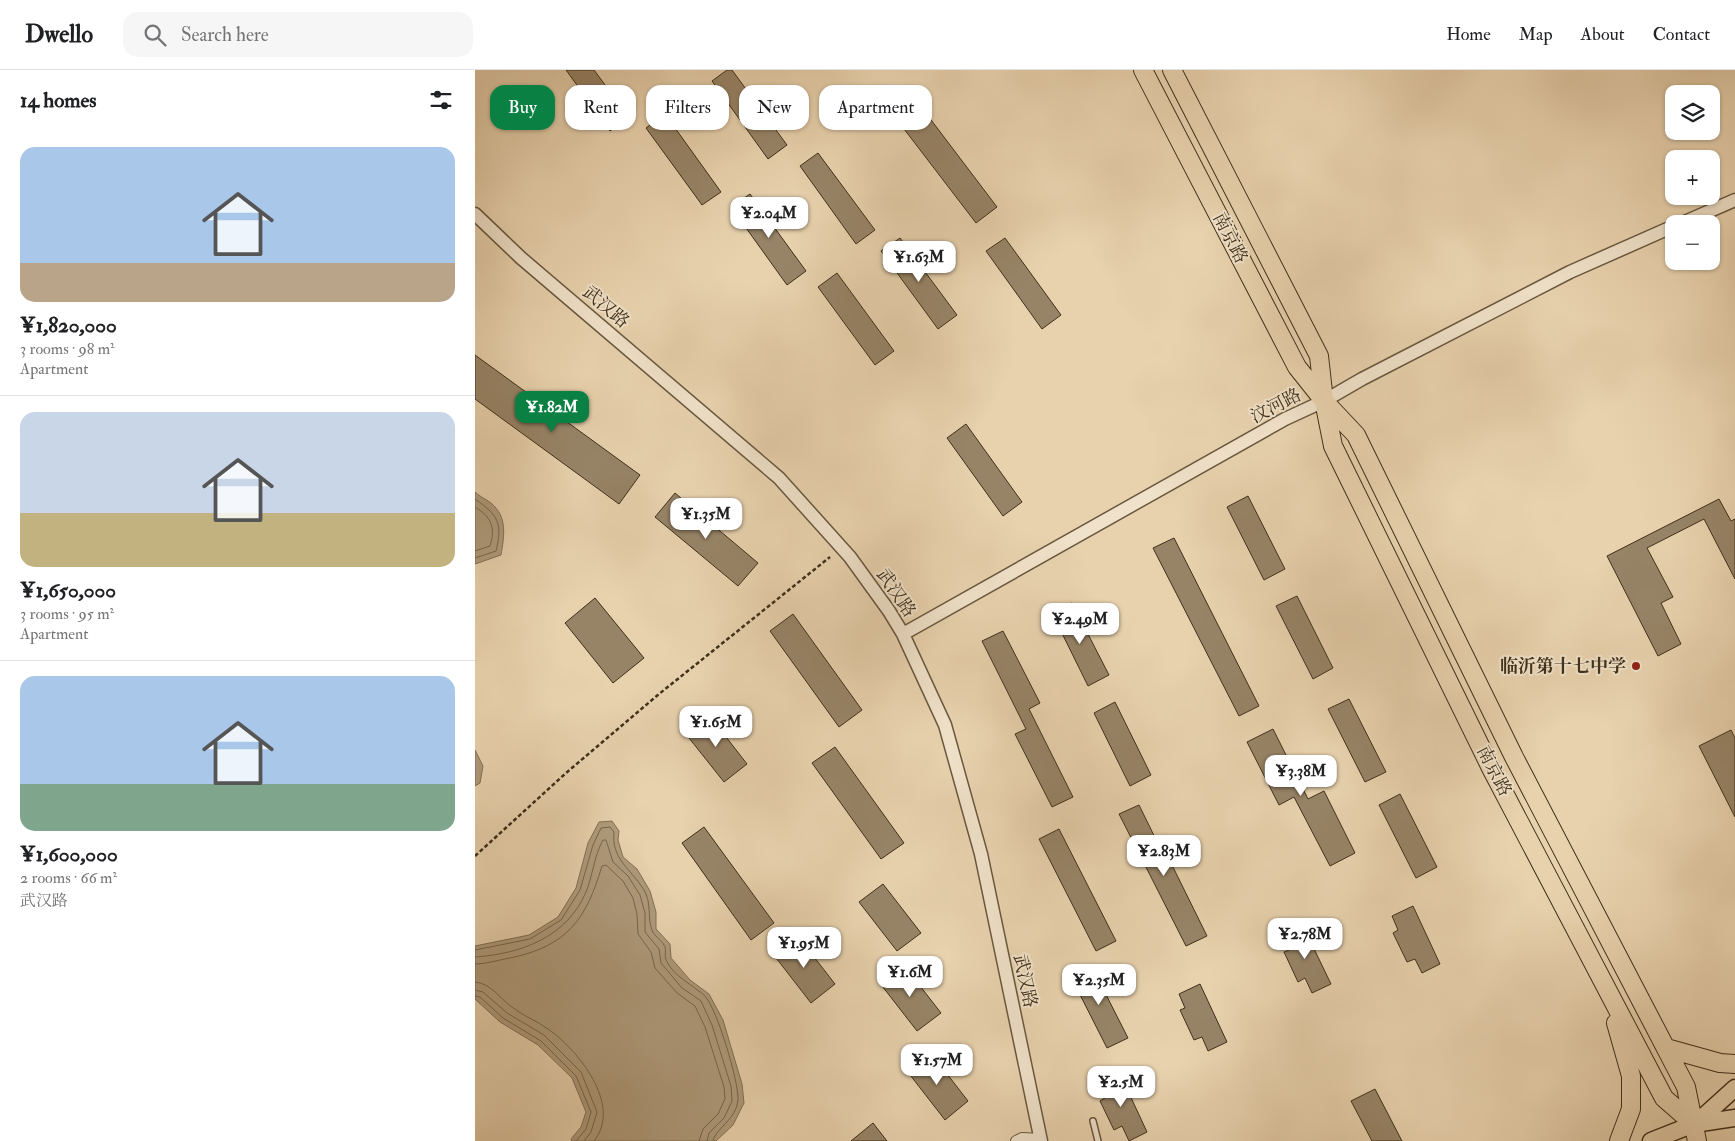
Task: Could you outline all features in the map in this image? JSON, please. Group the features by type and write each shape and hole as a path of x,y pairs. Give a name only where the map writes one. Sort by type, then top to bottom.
{"highway":[{"name":"南京路","path":"1143,70 1297,367 1324,401 1356,435 1514,757 1686,1086 1696,1132"},
{"name":"南京路","path":"1172,70 1319,356 1324,401 1333,446 1491,768 1664,1098 1696,1132 1710,1141"},
{"path":"1607,989 1631,1076 1631,1109 1619,1141"},
{"path":"1666,1048 1720,1063 1735,1064"}],"main road":[{"path":"1651,1141 1696,1132 1735,1088"},
{"path":"1679,1141 1696,1132 1735,1118"}],"street":[{"path":"1701,215 1735,200"},
{"name":"武汉路","path":"475,214 521,258 779,478 850,557 889,611 903,634 945,725 981,854 1041,1140"},
{"name":"汶河路","path":"903,634 1277,423 1324,401 1362,379 1570,272 1665,230"},
{"path":"1016,1141 1022,1138 1041,1140"}],"lane":[{"path":"1093,1121 1098,1141"}],"path":[{"path":"475,856 565,774 659,694 830,557"}],"water":[{"path":"475,492 491,503 500,514 504,534 501,555 475,564"},
{"path":"475,750 483,766 480,783 475,786"},
{"path":"612,821 619,831 618,840 623,857 637,869 650,891 656,912 656,929 670,944 671,958 690,980 709,994 723,1020 742,1084 744,1103 733,1125 716,1141 572,1141 571,1139 581,1127 586,1112 572,1078 538,1045 500,1022 475,999 475,946 529,935 558,917 576,888 588,843 599,822"}],"building":[{"path":"566,70 594,70 605,85 577,85"},
{"path":"727,70 732,70 743,85 739,85 739,119 729,105 729,85 715,85 712,81"},
{"path":"932,121 997,207 976,223 905,130 932,130"},
{"path":"647,130 676,130 721,192 702,205"},
{"path":"747,130 776,130 787,145 768,159"},
{"path":"818,153 875,230 856,244 800,166"},
{"path":"750,194 806,271 787,285 731,207"},
{"path":"900,238 957,315 938,329 881,251"},
{"path":"1005,238 1061,315 1042,329 986,251"},
{"path":"837,273 894,351 875,365 818,287"},
{"path":"475,355 640,475 619,504 475,399"},
{"path":"966,424 1022,502 1003,516 947,438"},
{"path":"675,493 758,563 738,586 655,517"},
{"path":"1248,496 1285,569 1264,580 1227,507"},
{"path":"1719,499 1731,521 1735,519 1735,579 1704,519 1647,548 1673,597 1661,603 1681,644 1658,656 1607,556"},
{"path":"1174,538 1259,706 1239,716 1153,548"},
{"path":"1297,596 1333,668 1313,679 1276,606"},
{"path":"595,598 644,658 613,683 565,623"},
{"path":"1072,603 1109,675 1088,686 1052,613"},
{"path":"793,614 862,710 839,727 770,631"},
{"path":"1003,631 1040,703 1029,709 1073,797 1052,807 1015,734 1026,729 982,641"},
{"path":"1349,699 1386,772 1365,782 1328,709"},
{"path":"1115,702 1151,775 1130,786 1094,713"},
{"path":"709,715 747,764 724,782 685,733"},
{"path":"1273,729 1308,799 1324,791 1355,853 1330,866 1294,797 1279,805 1247,742"},
{"path":"1731,730 1735,738 1735,817 1699,746"},
{"path":"835,747 904,843 881,859 812,763"},
{"path":"1400,794 1437,867 1416,878 1379,805"},
{"path":"1139,805 1168,864 1171,863 1207,936 1186,946 1119,814"},
{"path":"704,827 774,923 751,940 682,843"},
{"path":"1059,829 1116,941 1096,951 1039,839"},
{"path":"883,884 921,933 897,951 859,902"},
{"path":"1413,906 1440,964 1422,973 1415,959 1407,962 1393,933 1398,930 1392,916"},
{"path":"1303,926 1331,984 1312,993 1305,978 1298,982 1284,952 1289,950 1282,936"},
{"path":"797,935 835,984 811,1003 773,954"},
{"path":"903,964 941,1013 917,1031 879,982"},
{"path":"1091,965 1128,1038 1107,1048 1070,975"},
{"path":"1200,984 1227,1042 1208,1051 1202,1037 1194,1040 1180,1010 1185,1008 1179,994"},
{"path":"930,1052 968,1101 945,1120 907,1071"},
{"path":"1120,1074 1147,1132 1129,1141 1122,1126 1114,1130 1100,1101 1105,1098 1098,1084"},
{"path":"1375,1089 1402,1141 1372,1141 1351,1101"},
{"path":"873,1123 887,1141 851,1141"}],"place":[{"name":"临沂第十七中学","path":"1636,666"}]}
